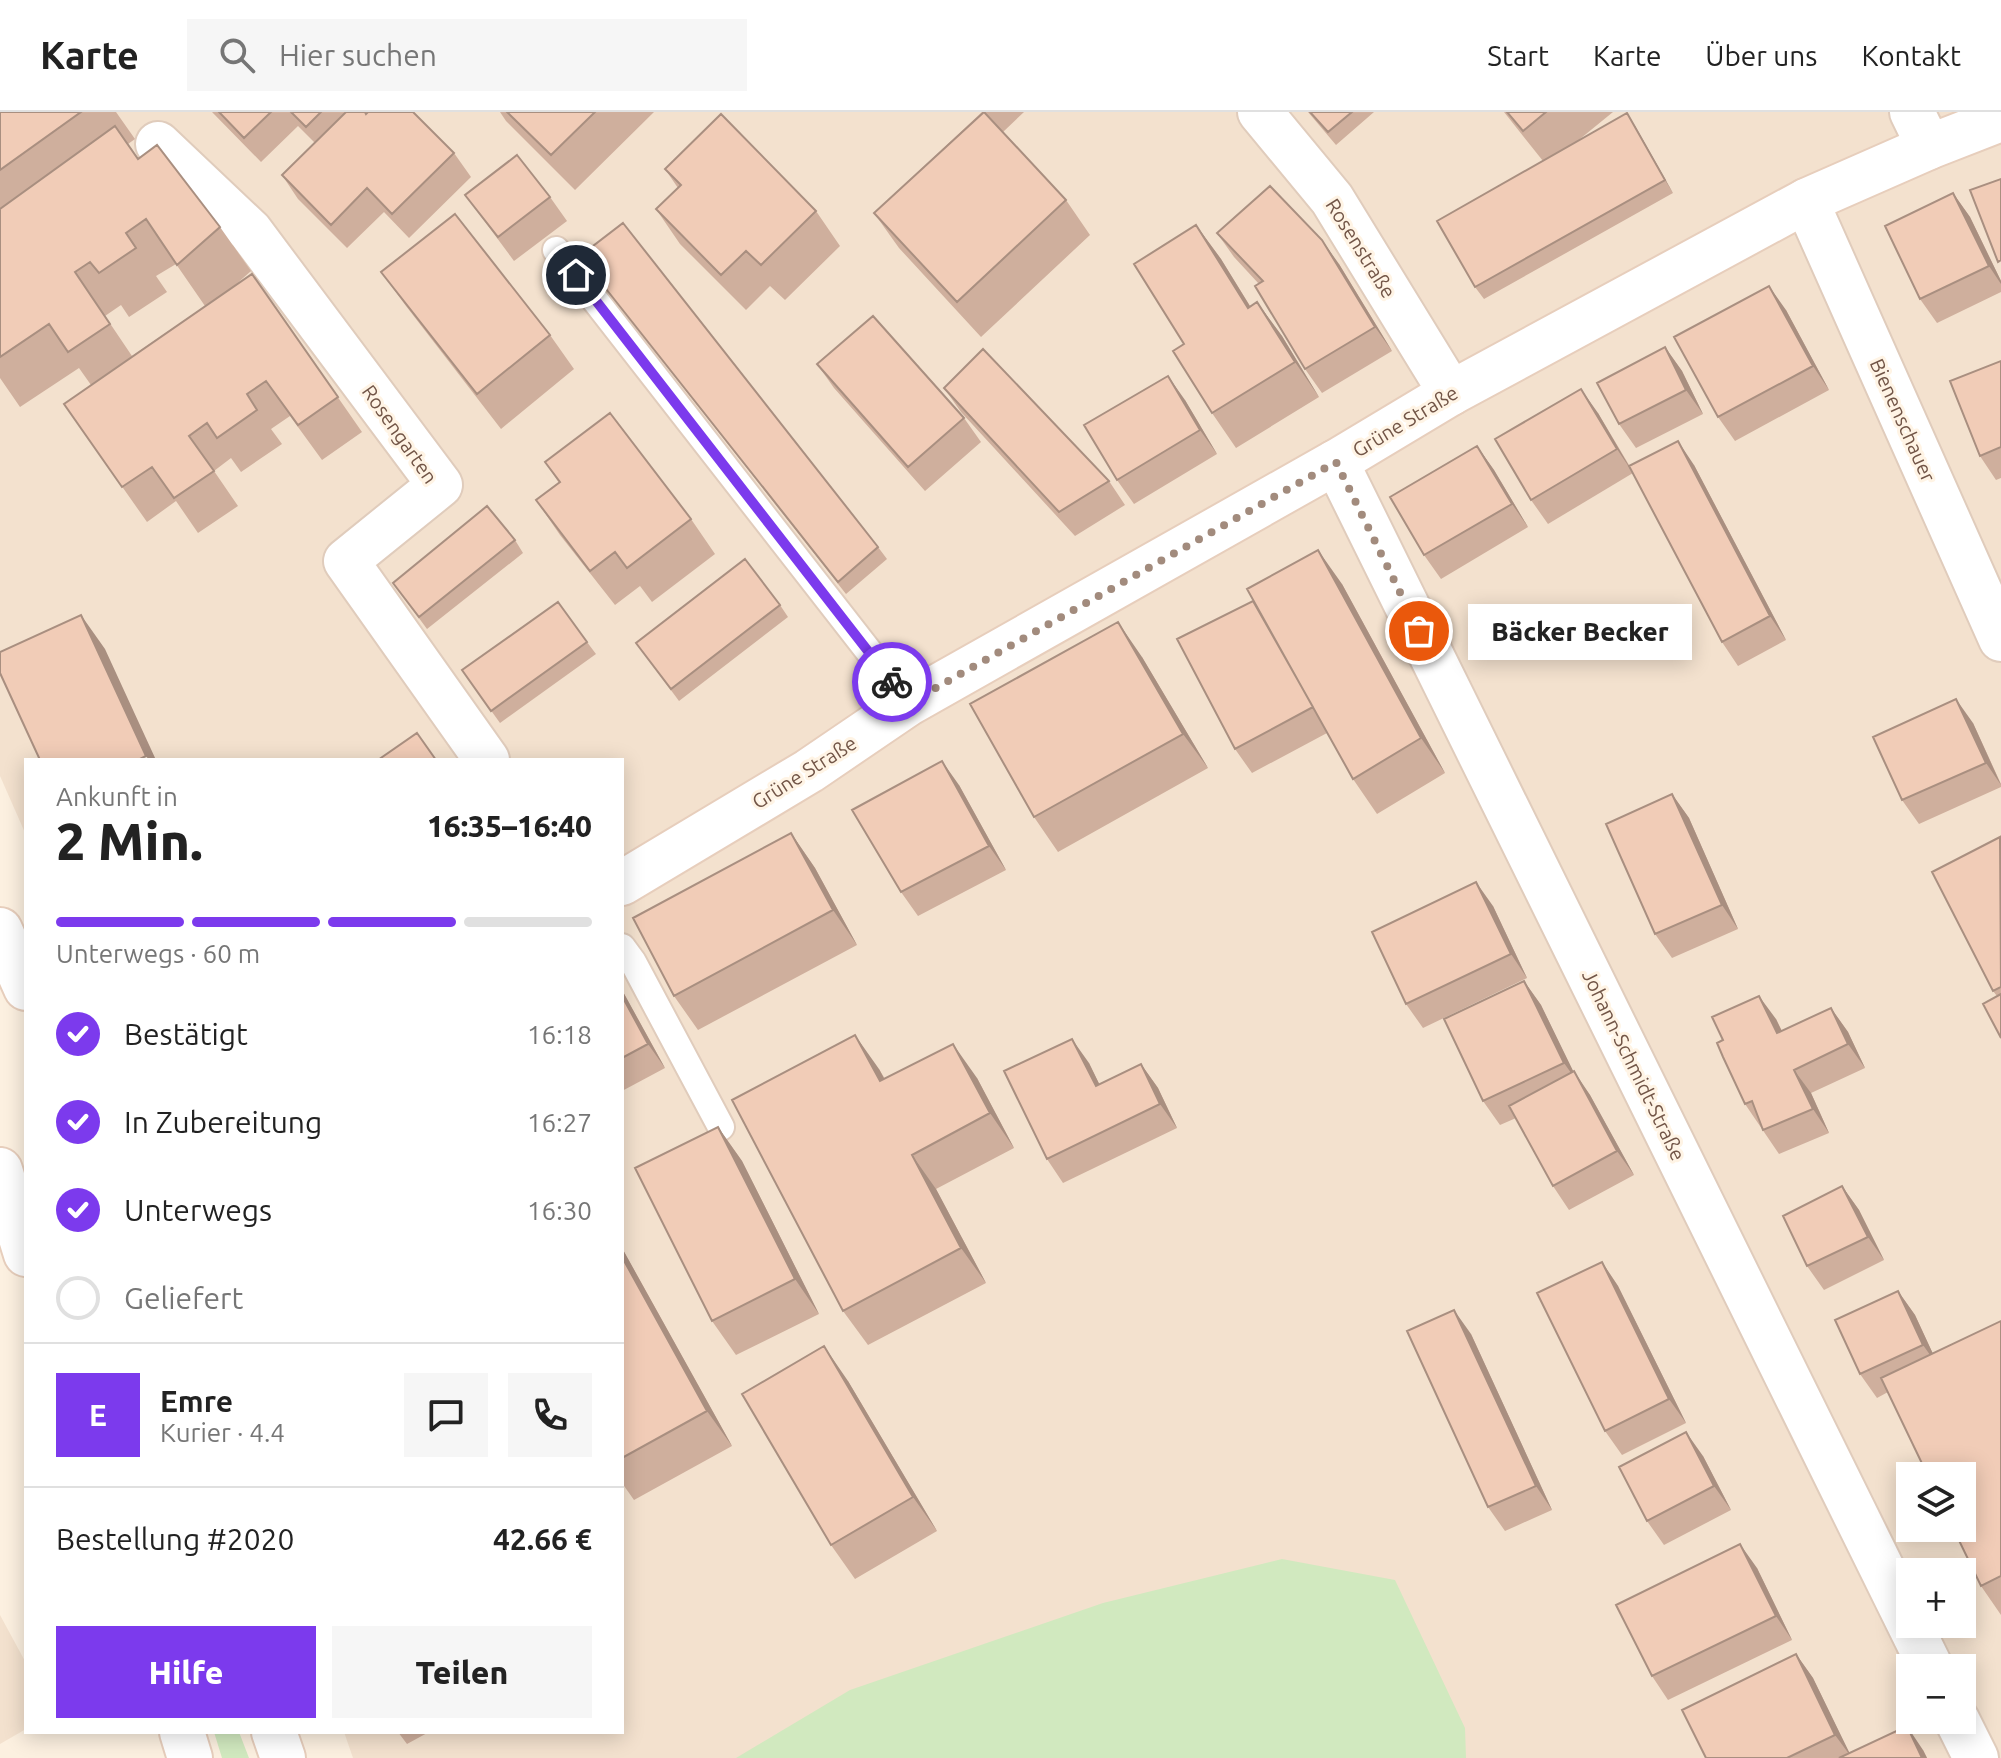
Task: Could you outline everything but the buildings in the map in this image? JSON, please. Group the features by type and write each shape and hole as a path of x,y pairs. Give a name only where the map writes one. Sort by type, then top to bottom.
{"street":[{"name":"Rosenstraße","path":"1260,112 1332,199 1451,393"},
{"name":"Grüne Straße","path":"624,882 809,771 909,703 1336,462 1451,393 1806,201 1920,130 2001,119"},
{"name":"Rosengarten","path":"158,144 250,231 440,485 346,561 486,758"},
{"name":"Bienenschauer","path":"1806,201 2001,639"},
{"name":"Johann-Schmidt-Straße","path":"1336,462 1924,1654"},
{"path":"0,930 24,984"},
{"path":"0,1170 17,1237"},
{"path":"183,1734 190,1758"},
{"path":"275,1734 283,1758"},
{"path":"1964,1734 1976,1758"}],"lane":[{"path":"556,250 909,703"},
{"path":"624,950 721,1127"}],"shaded area":[{"path":"0,112 2001,112 2001,1758 353,1758 345,1734 624,1734 624,758 24,758 24,830 0,776"},
{"path":"0,1615 24,1659 24,1730 0,1744"}],"green space":[{"path":"1282,1559 1395,1580 1465,1728 1466,1758 736,1758 850,1690 1103,1603"},
{"path":"215,1734 240,1734 249,1758 222,1758"}],"way so far":[{"path":"892,682 909,703 1336,462 1419,631"}],"place":[{"name":"Bäcker Becker","path":"1419,631"}],"route":[{"path":"576,275 892,682"}]}
